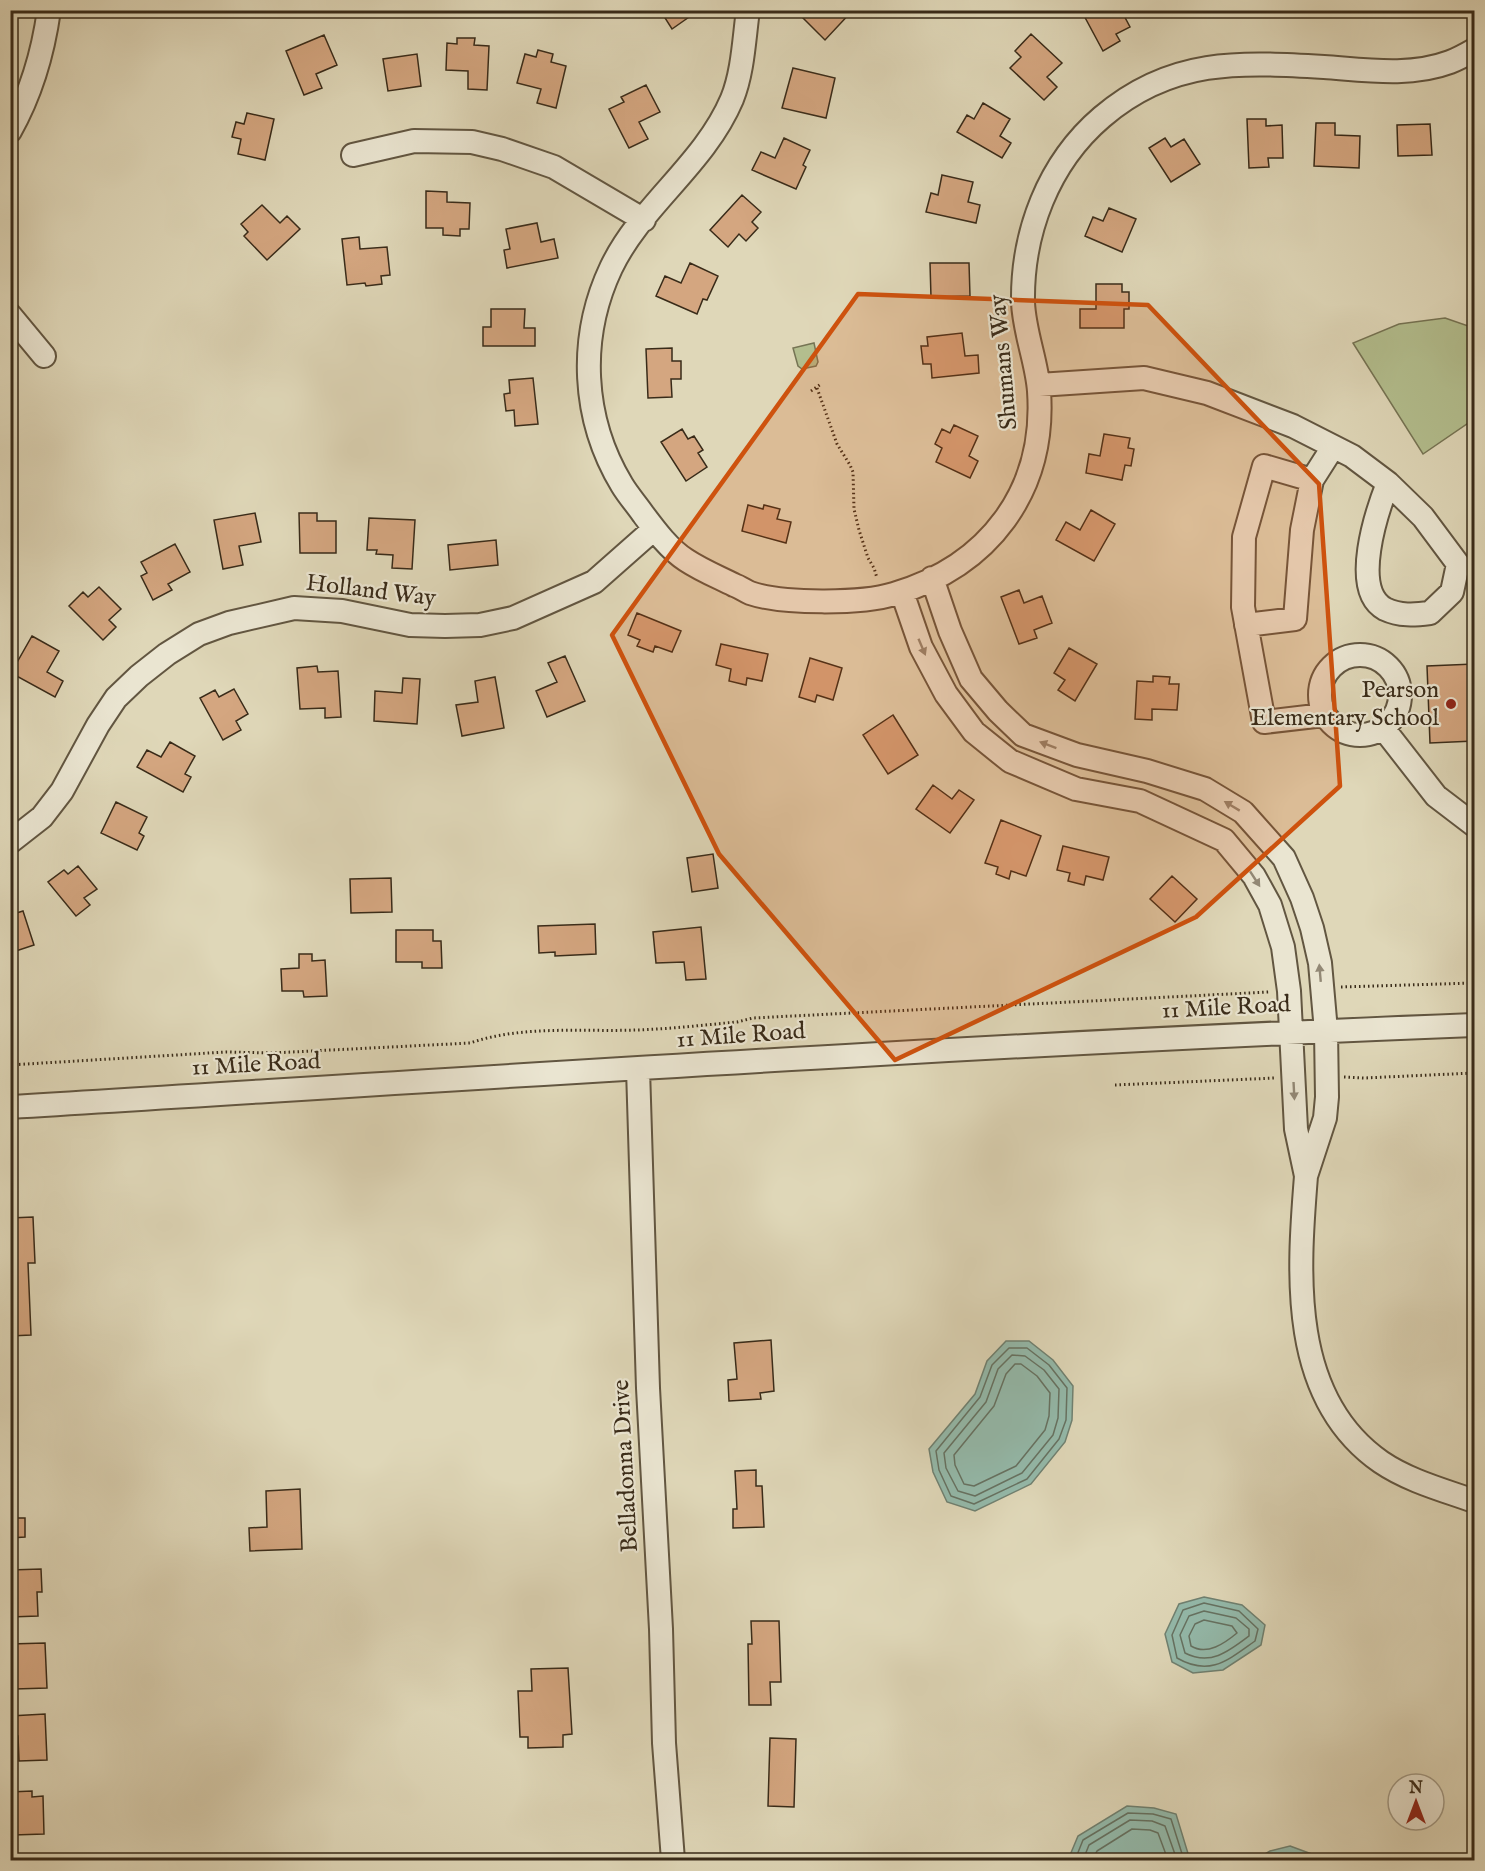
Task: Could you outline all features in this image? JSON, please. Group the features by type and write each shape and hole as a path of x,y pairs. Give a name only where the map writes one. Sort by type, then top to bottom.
{"street":[{"path":"10,131 23,109 36,72 49,10"},
{"path":"748,10 742,60 733,97 709,142 644,220 631,232 612,266 597,301 589,347 589,391 600,438 621,484 654,529 683,559 752,594 808,602 892,595 946,694 974,732 1010,761 1076,789 1140,801 1224,840 1254,876 1270,905 1283,947 1289,991 1296,1129 1306,1176"},
{"name":"Shumans Way","path":"892,595 932,578 980,548 1012,512 1035,458 1040,433 1039,386 1023,308 1024,277 1034,219 1058,167 1101,117 1131,96 1163,80 1195,69 1226,64 1251,64 1412,71 1449,63 1474,50"},
{"path":"353,155 414,141 472,142 502,149 554,167 644,220"},
{"path":"10,315 44,356"},
{"path":"1039,386 1144,378 1208,393 1293,426 1352,456 1389,483 1423,517 1458,564 1452,592 1430,613 1406,615 1383,608 1370,592 1367,560 1378,509 1389,483"},
{"path":"1246,625 1295,619 1302,531 1312,480 1333,447"},
{"path":"1312,480 1264,466 1244,537 1243,607 1264,723 1324,715"},
{"name":"Holland Way","path":"10,842 42,817 62,791 98,725 116,698 158,662 199,634 229,623 294,608 342,611 410,625 445,627 480,625 513,618 594,582 654,529"},
{"path":"932,578 950,631 971,679 998,711 1023,735 1077,755 1147,771 1205,789 1243,812 1284,858 1302,898 1312,928 1320,963 1326,1031 1325,1118 1306,1176 1301,1241 1303,1304 1310,1357 1330,1409 1357,1443 1382,1463 1410,1478 1474,1501"},
{"path":"1368,655 1381,660 1391,669 1399,687 1398,707 1392,719 1383,728 1371,734 1346,734 1324,715 1319,689 1327,671 1342,658 1368,655"},
{"path":"946,694 971,679"},
{"path":"1383,728 1436,796 1474,825"},
{"path":"1010,761 1023,735"},
{"path":"1140,801 1147,771"},
{"path":"1270,905 1302,898"},
{"name":"11 Mile Road","path":"10,1107 977,1048 1474,1025"},
{"name":"Belladonna Drive","path":"638,1069 648,1388 661,1618 664,1743 673,1860"}],"path":[{"path":"811,391 820,384"},
{"path":"817,388 837,444 850,465 854,509 868,558 892,595"},
{"path":"1322,988 1474,982"},
{"path":"10,1065 226,1052 272,1053 470,1043 490,1036 510,1034 636,1030 737,1022 753,1018 1289,991"}],"highlighted area":[{"path":"858,294 1148,305 1319,484 1340,786 1196,917 895,1060 719,854 612,635"}],"shaded area":[{"path":"1445,318 1474,328 1474,419 1423,454 1353,343 1399,324"},
{"path":"814,343 818,362 816,366 802,369 798,366 793,348"}],"water":[{"path":"1006,1341 1029,1341 1053,1360 1073,1386 1072,1420 1065,1442 1031,1484 975,1511 947,1502 933,1472 929,1449 975,1394 987,1361"},
{"path":"1204,1597 1242,1605 1265,1625 1261,1645 1223,1670 1193,1673 1172,1662 1165,1634 1179,1604"},
{"path":"1127,1806 1154,1808 1176,1814 1190,1860 1068,1860 1078,1836"},
{"path":"1290,1846 1328,1860 1255,1860 1270,1851"}],"building":[{"path":"660,10 699,10 672,29"},
{"path":"795,10 853,10 825,40"},
{"path":"1081,10 1121,10 1130,27 1116,34 1120,41 1103,51"},
{"path":"1031,34 1062,63 1047,77 1057,87 1044,100 1010,68 1021,57 1015,51"},
{"path":"324,35 337,65 316,74 322,88 304,95 286,51"},
{"path":"457,38 475,38 474,45 489,46 487,90 468,89 468,71 446,70 447,43 457,44"},
{"path":"538,50 553,54 551,62 566,66 556,108 537,103 541,89 517,83 525,54 536,57"},
{"path":"417,54 421,86 388,91 383,59"},
{"path":"793,68 835,78 826,118 782,108"},
{"path":"646,85 660,112 639,122 648,139 629,148 609,109 624,102 621,97"},
{"path":"983,103 1010,119 1000,136 1011,143 1002,158 957,132 967,115 974,119"},
{"path":"247,113 274,119 265,160 238,154 241,139 232,137 236,122 244,124"},
{"path":"1247,119 1266,119 1266,126 1282,125 1283,158 1268,158 1269,167 1249,168"},
{"path":"1316,123 1335,123 1335,135 1360,136 1359,168 1314,166"},
{"path":"1430,124 1432,155 1398,156 1397,125"},
{"path":"784,138 810,150 803,165 806,167 796,189 752,170 761,152 775,158"},
{"path":"1165,138 1171,147 1184,139 1200,164 1171,182 1149,148"},
{"path":"942,175 973,182 968,202 980,205 976,223 926,212 931,193 938,195"},
{"path":"426,191 447,192 447,202 470,203 469,229 460,229 460,236 443,235 443,228 426,228"},
{"path":"742,195 761,212 752,222 758,228 746,241 739,234 728,247 710,230"},
{"path":"262,205 280,223 287,216 300,229 267,260 244,236 248,232 241,224"},
{"path":"1109,208 1136,219 1122,252 1085,236 1093,217 1103,221"},
{"path":"537,223 541,242 554,239 558,258 507,268 504,250 510,249 506,229"},
{"path":"359,237 360,249 387,247 390,275 381,276 382,284 347,285 342,239"},
{"path":"690,263 718,276 707,300 703,299 697,314 656,296 665,276 681,283"},
{"path":"930,263 969,263 970,296 931,297"},
{"path":"1096,284 1122,284 1122,292 1129,292 1129,309 1124,309 1124,328 1080,328 1080,309 1096,309"},
{"path":"491,309 525,309 524,328 535,328 535,346 483,346 483,327 491,327"},
{"path":"962,333 965,356 978,355 979,373 932,378 931,364 923,364 921,346 928,346 927,337"},
{"path":"672,348 672,361 681,361 681,379 671,379 672,397 648,398 646,349"},
{"path":"533,378 538,424 515,426 514,410 506,411 504,394 510,393 509,380"},
{"path":"954,425 978,436 969,456 978,461 970,478 936,462 942,448 935,444 942,429 950,433"},
{"path":"682,429 688,439 694,436 703,450 698,453 707,467 686,481 661,442"},
{"path":"1104,434 1130,438 1128,448 1134,449 1131,466 1125,465 1122,480 1086,473 1089,454 1100,456"},
{"path":"748,505 763,509 764,505 780,509 777,519 791,522 786,543 742,531"},
{"path":"1091,510 1115,524 1094,561 1056,540 1066,522 1080,530"},
{"path":"255,513 261,542 239,546 243,565 223,569 214,520"},
{"path":"299,513 317,513 317,521 336,521 336,553 300,553"},
{"path":"369,518 415,520 412,569 392,568 393,555 376,554 377,550 367,550"},
{"path":"496,540 498,565 450,570 448,545"},
{"path":"175,544 190,572 168,584 172,590 153,600 141,576 147,573 141,562"},
{"path":"99,587 121,609 109,620 116,627 103,640 69,606 83,592 88,597"},
{"path":"1019,590 1024,603 1042,596 1052,623 1034,630 1037,638 1019,644 1001,597"},
{"path":"637,613 681,631 672,652 655,646 653,652 637,646 640,640 628,635"},
{"path":"32,636 59,651 47,672 63,681 55,697 11,673"},
{"path":"721,644 768,654 762,681 747,678 746,685 729,681 731,669 716,665"},
{"path":"1069,648 1097,664 1075,701 1058,690 1065,680 1054,673"},
{"path":"565,656 585,701 547,717 536,691 557,682 548,663"},
{"path":"810,658 842,668 833,700 817,695 815,702 799,697"},
{"name":"Pearson Elementary School","path":"1474,664 1474,741 1430,743 1427,666"},
{"path":"317,666 318,672 338,671 341,717 325,718 325,708 300,709 297,668"},
{"path":"1153,676 1170,677 1169,684 1179,684 1177,710 1152,709 1152,720 1135,719 1137,681 1153,682"},
{"path":"495,677 504,728 462,736 456,705 478,702 475,681"},
{"path":"403,678 420,679 417,724 374,721 375,691 402,693"},
{"path":"234,689 248,714 236,721 241,730 223,740 200,698 215,690 219,697"},
{"path":"893,715 918,755 888,774 863,735"},
{"path":"170,742 195,756 185,774 191,777 183,792 137,767 147,750 161,757"},
{"path":"933,785 952,799 959,790 974,800 950,833 916,809"},
{"path":"116,802 147,817 139,833 144,836 137,850 101,833"},
{"path":"1001,820 1041,836 1026,876 1011,871 1009,879 996,874 998,867 985,863"},
{"path":"1063,846 1109,857 1103,880 1086,876 1084,885 1068,881 1070,873 1057,870"},
{"path":"713,854 718,888 692,892 687,858"},
{"path":"78,866 97,889 84,898 90,905 76,916 48,882 64,870 68,874"},
{"path":"1172,876 1197,899 1175,922 1150,899"},
{"path":"391,878 392,912 351,913 350,879"},
{"path":"23,911 34,945 10,953 10,915"},
{"path":"595,924 596,954 555,956 555,952 539,953 538,926"},
{"path":"701,927 706,979 686,980 684,962 656,963 653,932"},
{"path":"396,930 433,930 433,941 441,941 442,968 422,968 422,962 396,962"},
{"path":"299,954 312,954 312,961 325,960 327,996 304,997 303,991 282,991 281,969 299,968"},
{"path":"33,1217 35,1263 28,1263 31,1335 10,1336 10,1218"},
{"path":"771,1340 774,1391 760,1393 761,1399 729,1401 728,1380 737,1379 734,1343"},
{"path":"756,1470 756,1486 762,1486 764,1527 733,1528 733,1509 737,1509 735,1471"},
{"path":"300,1489 302,1549 250,1551 249,1528 267,1527 266,1491"},
{"path":"10,1518 25,1518 25,1537 10,1538"},
{"path":"41,1569 42,1592 37,1592 38,1616 10,1617 10,1570"},
{"path":"751,1621 779,1621 781,1682 770,1682 771,1705 749,1705 748,1644 752,1644"},
{"path":"45,1643 47,1688 15,1689 14,1663 10,1663 10,1644"},
{"path":"568,1668 572,1734 563,1735 563,1747 528,1748 528,1737 520,1737 518,1691 532,1691 531,1669"},
{"path":"45,1714 47,1760 19,1761 18,1736 10,1736 10,1716"},
{"path":"770,1738 796,1739 794,1807 768,1806"},
{"path":"32,1791 32,1797 43,1796 44,1834 13,1835 10,1792"}],"place":[{"name":"Pearson Elementary School","path":"1451,704"}]}
